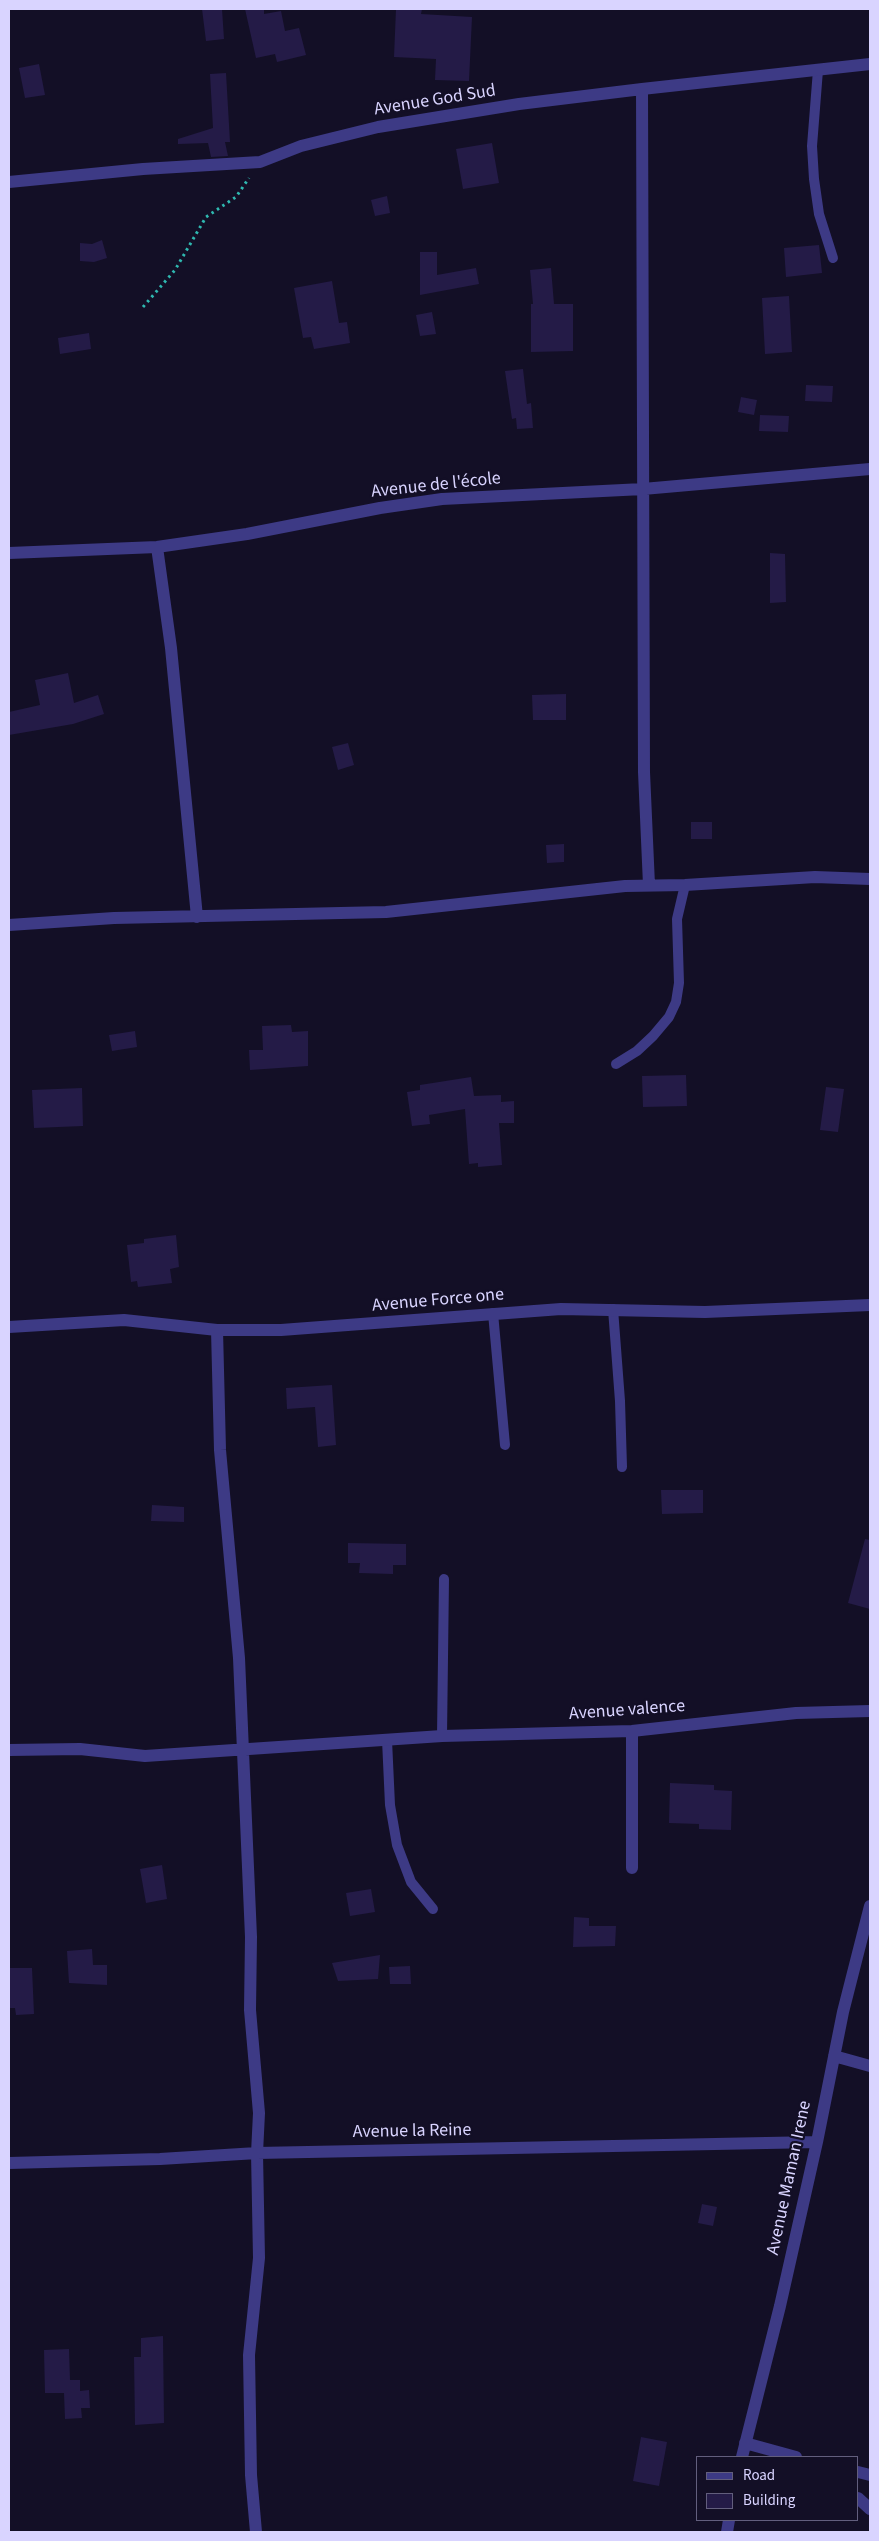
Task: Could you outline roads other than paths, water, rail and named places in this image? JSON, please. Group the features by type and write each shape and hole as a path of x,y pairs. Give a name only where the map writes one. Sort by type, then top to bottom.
{"street":[{"name":"Avenue God Sud","path":"9,182 143,169 260,162 301,146 378,127 520,104 870,64"},
{"path":"642,89 644,772 649,885"},
{"name":"Avenue de l'école","path":"9,553 157,547 247,534 372,510 442,499 642,489 870,469"},
{"path":"157,547 171,648 197,916"},
{"path":"9,925 114,918 386,912 516,896 649,885 685,885 815,877 870,879"},
{"name":"Avenue Force one","path":"9,1326 124,1320 218,1330 281,1330 561,1309 705,1312 870,1305"},
{"path":"218,1330 220,1450 236,1623 251,1937 250,2010 259,2114 257,2153 259,2258 249,2355 251,2475 256,2532"},
{"name":"Avenue valence","path":"9,1750 80,1749 145,1756 442,1736 632,1731 796,1713 870,1711"},
{"path":"632,1731 632,1868"},
{"name":"Avenue Maman Irene","path":"742,2456 780,2306 817,2142 834,2056 870,1906"},
{"path":"834,2056 870,2066"},
{"name":"Avenue la Reine","path":"9,2164 160,2159 257,2153 817,2142"},
{"path":"745,2443 792,2456"},
{"path":"859,2499 870,2509"}],"lane":[{"path":"818,70 812,146 814,179 820,214 833,258"},
{"path":"616,1064 636,1051 653,1036 669,1017 676,1002 679,983 677,919 685,885"},
{"path":"613,1310 620,1401 622,1467"},
{"path":"493,1313 505,1445"},
{"path":"442,1736 444,1579"},
{"path":"387,1740 390,1805 397,1845 411,1882 433,1909"}]}
